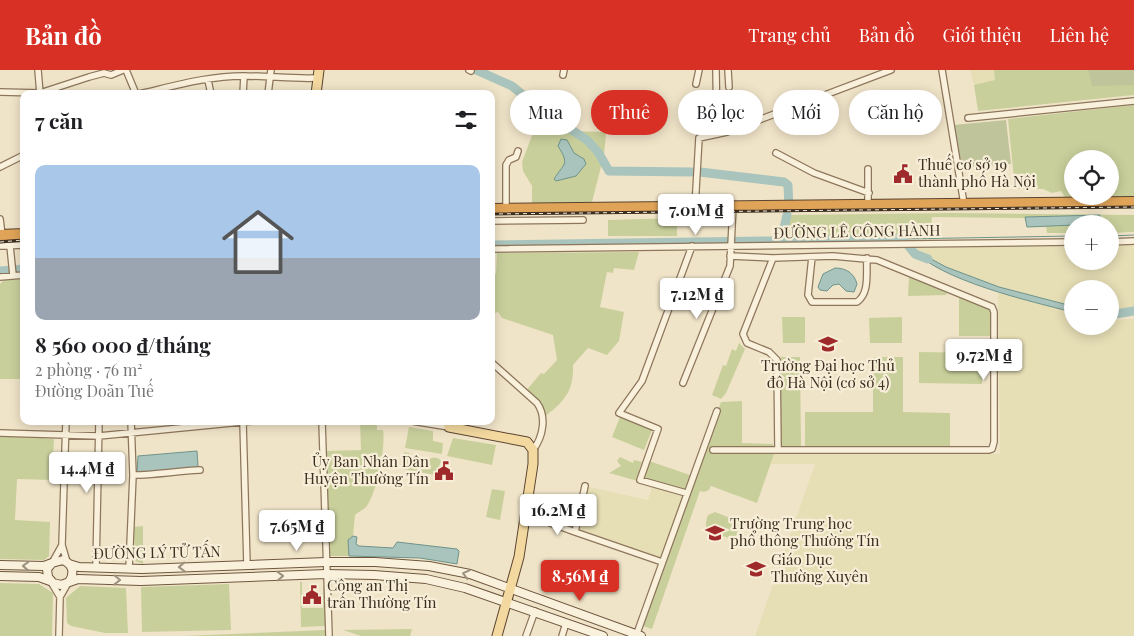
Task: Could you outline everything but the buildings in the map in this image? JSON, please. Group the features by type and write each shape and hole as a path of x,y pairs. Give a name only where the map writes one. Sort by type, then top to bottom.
{"highway":[{"path":"495,209 1134,202"},
{"path":"1,235 20,234"}],"main road":[{"path":"316,90 318,74"},
{"path":"456,425 527,442 533,450 533,464 526,514 502,636"},
{"path":"497,636 510,602"}],"street":[{"path":"38,70 40,90"},
{"path":"49,90 104,73 110,74 125,70 136,90"},
{"path":"268,90 268,78 271,70"},
{"path":"696,84 699,70"},
{"path":"716,70 716,90"},
{"path":"728,70 729,86"},
{"path":"763,118 891,70"},
{"path":"942,70 964,204"},
{"path":"158,90 208,80 244,76 268,78 318,74"},
{"path":"243,90 244,76"},
{"path":"208,80 210,90"},
{"path":"0,92 20,92"},
{"path":"968,118 1134,101"},
{"path":"694,207 698,140 711,135"},
{"path":"506,208 506,165 509,160 516,157 518,150"},
{"path":"776,154 814,173 869,193"},
{"path":"0,167 20,157"},
{"path":"868,169 868,205"},
{"path":"683,383 730,267 733,206"},
{"path":"0,219 1,235"},
{"path":"495,221 583,220"},
{"name":"ĐƯỜNG LÊ CÔNG HÀNH","path":"495,249 692,246 731,242 833,246 910,243 1064,242"},
{"path":"1119,242 1134,242"},
{"path":"0,246 20,245"},
{"path":"10,246 13,273"},
{"path":"686,493 640,480 658,430 619,413 642,381 692,246"},
{"path":"833,246 833,256"},
{"path":"713,450 989,450 994,446 994,321 992,307 887,263 866,258 833,256 773,258 730,256"},
{"path":"812,257 808,294 812,302 857,302 860,300 865,292 866,258"},
{"path":"773,258 743,334 747,343 769,352 777,360 778,450"},
{"path":"0,277 13,273 20,274"},
{"path":"495,366 537,403 543,412 544,417 538,443 533,450"},
{"path":"638,635 686,493 717,411"},
{"path":"59,636 60,597 73,574 62,545 66,425"},
{"path":"96,568 99,425"},
{"path":"130,569 131,425"},
{"path":"0,433 99,436 212,425"},
{"path":"239,425 247,565"},
{"path":"322,425 329,636"},
{"path":"132,475 154,475 167,472 200,470"},
{"path":"575,532 585,486"},
{"path":"526,514 662,562"},
{"path":"60,597 50,581 47,570 62,545"},
{"path":"0,565 44,566 59,560 68,563"},
{"name":"ĐƯỜNG LÝ TỬ TẤN","path":"68,563 79,567 130,569 326,562 384,563 449,570 512,589 638,635"},
{"path":"384,563 384,575"},
{"path":"238,565 239,577"},
{"name":"ĐƯỜNG LÝ TỬ TẤN","path":"69,582 78,579 141,581 326,574 384,575 446,582 510,602 600,635"},
{"path":"0,576 39,578 61,585 69,582"},
{"path":"526,636 534,611"},
{"path":"562,636 566,622"}],"shaded area":[{"path":"970,70 994,70 995,80 974,85"},
{"path":"1134,245 1134,312 1119,313 1119,280 1064,280 1064,304 999,287 946,267 924,256 915,248 1064,246 1064,270 1119,270 1119,246"},
{"path":"998,292 1064,310 1064,335 1119,335 1119,320 1134,319 1134,636 755,636 815,464 771,464 774,454 1000,454"},
{"path":"653,484 689,494 665,560 575,528 585,486 648,500"}],"green space":[{"path":"994,70 1134,70 1134,95 978,111 974,85 995,80"},
{"path":"1088,70 1134,70 1134,85 1092,86"},
{"path":"1134,105 1134,198 1119,198 1119,150 1064,150 1064,196 1061,191 1052,193 1043,189 1015,189 1008,119"},
{"path":"1006,120 1011,164 962,168 954,125"},
{"path":"581,131 591,132 591,135 606,135 604,155 592,202 532,204 532,186 523,171 522,162 532,135 581,135"},
{"path":"953,213 1134,215 1134,232 1119,233 1119,215 1064,215 1064,233 1047,233 1046,225 1027,227 1025,218 932,217 930,235 784,239 784,215"},
{"path":"677,218 677,236 608,236 608,220"},
{"path":"639,252 634,270 614,268 613,273 607,272 600,307 624,312 619,341 607,355 588,348 573,365 570,389 562,401 544,417 525,392 541,373 544,374 557,360 553,335 502,318 498,312 495,313 497,253"},
{"path":"909,275 947,293 946,295 908,296"},
{"path":"20,279 20,379 0,379 0,284 4,280"},
{"path":"959,296 993,311 993,336 959,336"},
{"path":"782,317 805,317 805,343 783,343"},
{"path":"902,317 902,343 870,343 869,318"},
{"path":"739,343 745,349 726,393 721,399 712,395 723,365 726,366 732,349 736,351"},
{"path":"919,352 982,353 982,384 919,383"},
{"path":"781,357 800,357 801,447 781,447"},
{"path":"873,357 903,357 903,412 950,413 950,446 805,446 805,412 873,412"},
{"path":"742,401 742,443 773,444 774,454 757,503 711,486 709,490 700,491 652,629 643,626 721,402"},
{"path":"620,417 652,430 644,450 612,437"},
{"path":"360,425 377,425 377,430 383,430 384,437 380,469 371,499 366,507 355,515 353,536 348,540 349,556 329,556 326,451 361,450"},
{"path":"409,427 433,431 433,441 443,443 442,454 405,448"},
{"path":"0,435 54,439 52,480 17,479 15,520 50,522 49,556 44,560 0,559"},
{"path":"453,438 496,445 492,465 447,456"},
{"path":"404,452 409,453 415,462 420,464 431,458 438,459 441,461 438,469 441,476 402,469"},
{"path":"620,457 633,463 634,460 642,462 639,470 642,472 638,481 609,473 621,466 617,461"},
{"path":"649,461 690,475 684,490 647,480 644,476"},
{"path":"492,489 505,491 500,520 486,517"},
{"path":"715,512 738,521 739,529 736,536 729,538 707,530 708,515"},
{"path":"143,526 143,564 135,561 134,527"},
{"path":"300,582 302,582 302,608 323,608 323,586 325,586 325,626 301,627"},
{"path":"0,583 39,584 53,593 52,636 0,636"},
{"path":"229,584 231,630 142,632 141,587"},
{"path":"80,586 126,588 128,633 105,633 71,626 67,623 66,598"},
{"path":"412,629 410,636 361,636 343,630"},
{"path":"325,630 325,636 183,636"}],"water":[{"path":"561,139 567,140 574,153 584,159 586,164 576,176 556,181 554,179 565,161 558,146"},
{"path":"1064,216 1064,225 1027,227 1025,217"},
{"path":"911,248 946,267 999,287 1064,304 1064,310 1010,296 964,280 925,260"},
{"path":"835,268 846,270 852,274 857,284 854,292 846,291 839,284 833,285 827,291 820,290 818,287 823,274"},
{"path":"197,451 198,467 137,474 138,456"},
{"path":"353,536 357,537 356,544 359,546 393,548 397,542 457,549 459,551 457,564 420,558 349,556 348,540"}],"waterway":[{"path":"476,70 512,86 540,109 587,140 598,152 609,171 692,172"},
{"path":"700,172 784,182 788,185 789,208"},
{"path":"781,241 787,215"},
{"path":"1119,236 1134,235"},
{"path":"903,239 1064,236"},
{"path":"495,245 903,239 915,254 928,259"},
{"path":"0,271 20,269"},
{"path":"1119,314 1134,311"}],"railway":[{"path":"495,214 1134,207"},
{"path":"0,242 20,240"}],"place":[{"name":"Thuế cơ sở 19 thành phố Hà Nội","path":"903,174"},
{"name":"Trường Đại học Thủ đô Hà Nội (cơ sở 4)","path":"828,344"},
{"name":"Ủy Ban Nhân Dân Huyện Thường Tín","path":"444,471"},
{"name":"Trường Trung học phổ thông Thường Tín","path":"715,533"},
{"name":"Giáo Dục Thường Xuyên","path":"756,569"},
{"name":"Công an Thị trấn Thường Tín","path":"312,595"}]}
